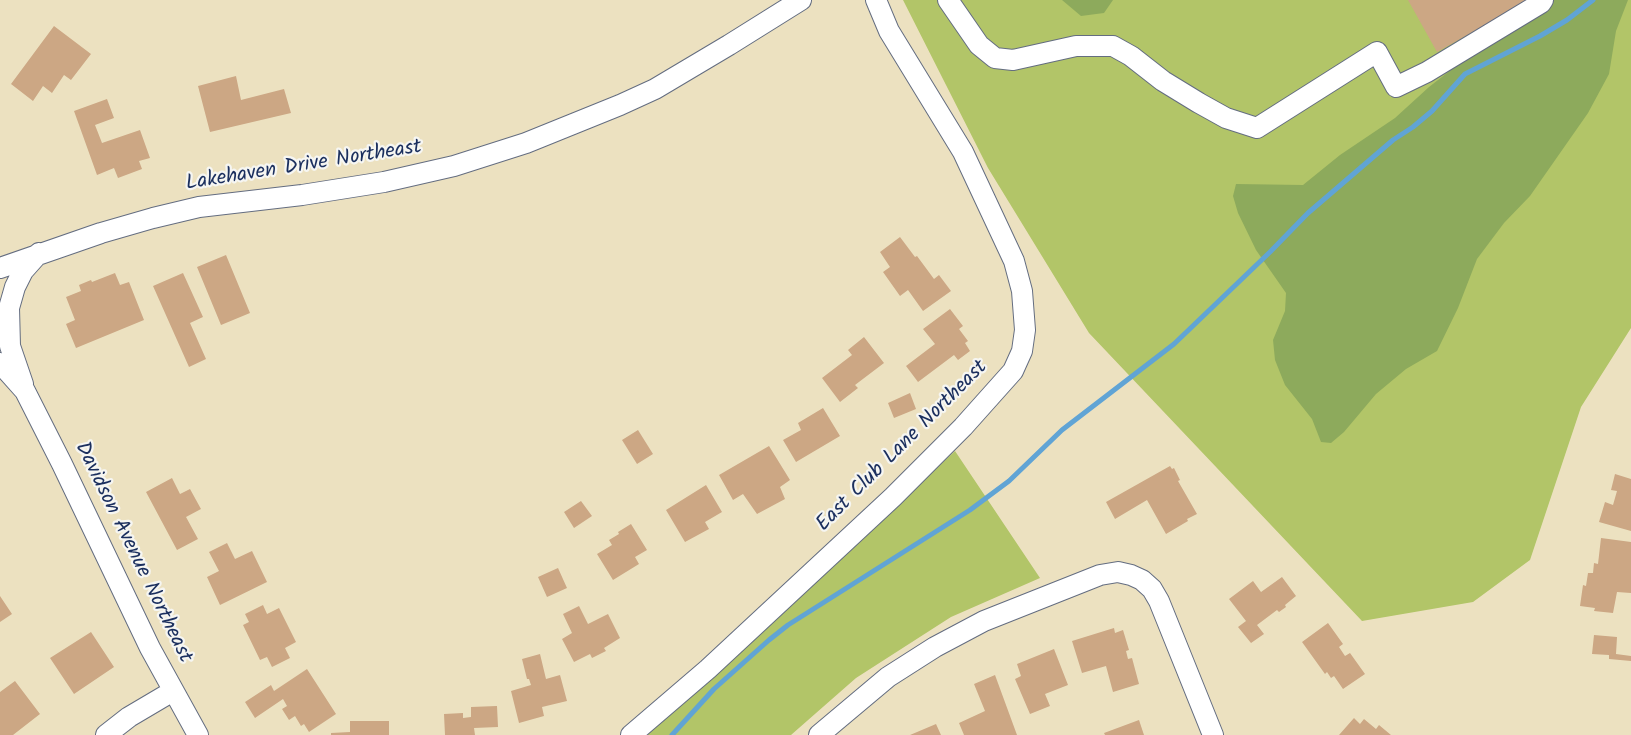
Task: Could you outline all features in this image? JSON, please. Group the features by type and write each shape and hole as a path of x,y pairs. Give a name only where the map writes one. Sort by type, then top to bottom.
{"street":[{"name":"Lakehaven Drive Northeast","path":"0,268 101,233 199,207 312,194 384,182 454,166 526,143 655,89 801,0"},
{"name":"East Club Lane Northeast","path":"631,735 708,669 893,497 963,427 1012,371 1022,351 1025,330 1022,291 1014,261 963,152 890,31 876,0"},
{"path":"948,0 979,45 995,58 1013,60 1076,45 1113,46 1199,103 1226,118 1257,128 1377,52 1396,87 1427,72 1543,0"},
{"name":"Davidson Avenue Northeast","path":"39,253 23,271 15,287 9,308 10,346 25,391 150,648 198,735"},
{"name":"Davidson Avenue Northeast","path":"0,363 25,391"},
{"path":"819,735 888,677 935,646 984,621 1100,575 1118,572 1142,580 1159,601 1213,735"},
{"path":"106,735 129,717 173,691"}],"green space":[{"path":"903,0 1631,0 1631,328 1581,407 1530,560 1473,602 1362,621 1089,333 988,168"},
{"path":"1062,0 1113,0 1104,13 1081,16"},
{"path":"1554,0 1628,0 1616,31 1609,74 1588,113 1530,196 1504,223 1477,259 1458,308 1437,351 1406,369 1376,394 1344,432 1331,443 1321,442 1312,419 1285,385 1275,360 1273,340 1285,311 1286,293 1256,250 1238,213 1233,196 1236,184 1303,185 1340,155 1395,118 1456,66"},
{"path":"955,451 1040,578 951,617 856,678 791,735 647,735"}],"building":[{"path":"1408,0 1530,0 1437,52"},
{"path":"54,26 91,54 71,80 64,75 52,93 43,86 33,101 11,84"},
{"path":"236,76 241,100 284,89 291,113 210,132 198,86"},
{"path":"107,99 114,118 95,125 102,143 140,130 150,158 139,161 142,169 118,178 114,168 97,175 74,111"},
{"path":"900,237 934,279 939,275 951,291 923,311 908,290 900,296 883,272 890,267 880,252"},
{"path":"226,255 250,313 221,325 197,267"},
{"path":"115,273 120,285 129,282 144,320 76,348 66,324 75,320 66,297 81,291 79,285"},
{"path":"183,273 203,317 190,323 206,359 189,367 153,286"},
{"path":"950,309 963,326 959,329 968,341 965,343 970,351 958,360 954,355 918,382 906,366 935,344 923,329"},
{"path":"864,337 884,363 855,385 858,388 840,402 822,378 852,355 848,350"},
{"path":"910,393 916,409 894,418 888,403"},
{"path":"823,408 840,436 796,462 783,440 801,430 798,423"},
{"path":"638,430 653,454 637,464 622,440"},
{"path":"769,446 790,480 780,487 785,499 757,514 743,494 733,500 719,475"},
{"path":"1170,466 1174,468 1180,480 1178,481 1197,514 1166,534 1147,500 1115,519 1106,502"},
{"path":"1615,474 1631,479 1631,531 1599,522 1605,502 1613,505 1617,491 1611,490"},
{"path":"172,478 180,494 190,489 201,509 186,517 198,539 177,550 146,492"},
{"path":"706,485 722,512 705,522 709,529 685,542 666,510"},
{"path":"581,501 592,516 574,528 564,512"},
{"path":"631,524 647,550 635,557 639,564 613,580 597,554 612,545 609,540"},
{"path":"1601,538 1631,542 1631,593 1617,592 1613,613 1594,611 1595,608 1580,606 1583,585 1586,586 1588,573 1593,573 1594,563 1598,564"},
{"path":"227,543 235,559 252,551 267,582 220,605 207,577 219,571 209,552"},
{"path":"558,568 567,588 547,597 538,577"},
{"path":"1282,577 1296,596 1285,605 1286,607 1279,612 1277,610 1257,625 1264,634 1251,643 1238,627 1246,621 1229,599 1253,581 1261,592"},
{"path":"0,596 12,614 0,622"},
{"path":"263,605 267,614 279,608 296,642 285,648 290,658 272,667 267,657 260,660 243,625 249,622 245,614"},
{"path":"579,606 588,624 608,614 620,638 604,648 606,651 592,658 590,654 574,662 562,639 572,633 563,614"},
{"path":"1328,623 1343,644 1339,647 1345,656 1350,653 1365,674 1343,689 1334,676 1331,678 1327,672 1325,674 1302,642"},
{"path":"1114,628 1115,633 1123,630 1129,650 1126,651 1128,659 1132,658 1139,684 1113,692 1106,666 1082,673 1072,641"},
{"path":"91,632 114,667 74,694 50,658"},
{"path":"1594,635 1617,637 1616,654 1631,656 1631,661 1609,659 1609,655 1592,654"},
{"path":"1054,649 1068,685 1045,694 1050,706 1030,714 1015,679 1021,676 1017,664"},
{"path":"540,654 546,679 560,675 567,701 542,707 544,716 519,723 511,691 531,685 527,679 522,659"},
{"path":"307,669 336,714 309,732 304,724 301,726 295,716 289,720 282,709 287,706 283,699 255,718 245,702 271,685 274,691"},
{"path":"995,675 1017,735 964,735 959,723 985,711 974,684"},
{"path":"15,681 40,714 13,735 0,735 0,692"},
{"path":"497,706 498,727 474,728 475,735 445,735 444,714 463,713 463,718 471,717 471,707"},
{"path":"1354,718 1360,724 1364,719 1376,729 1379,725 1391,735 1339,735"},
{"path":"1139,720 1144,735 1105,735 1104,733"},
{"path":"350,721 389,721 389,735 331,735 331,733 350,732"},
{"path":"936,724 941,735 910,735"}],"waterway":[{"path":"672,735 714,689 788,625 970,510 1009,481 1062,430 1174,344 1308,213 1393,140 1432,111 1465,74 1540,36 1567,20 1593,0"}]}
